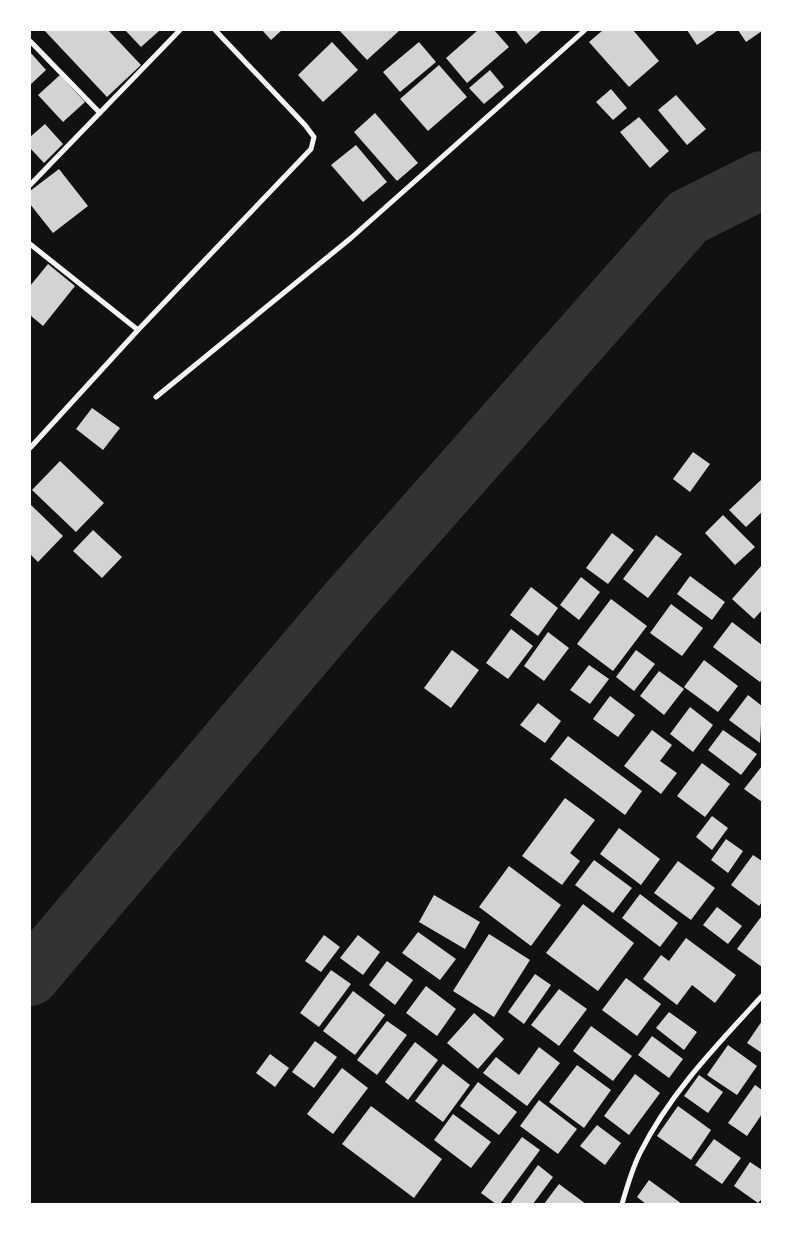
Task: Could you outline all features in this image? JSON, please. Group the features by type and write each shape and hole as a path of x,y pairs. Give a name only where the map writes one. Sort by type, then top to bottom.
{"street":[{"path":"30,185 180,30"},
{"path":"30,448 138,330 311,149 314,137 216,30"},
{"path":"156,397 351,238 585,30"},
{"path":"30,41 100,113"},
{"path":"30,244 138,330"},
{"path":"622,1204 639,1154 670,1103 711,1052 762,996"}],"building":[{"path":"44,30 108,30 141,65 107,97"},
{"path":"125,30 158,30 159,31 141,47"},
{"path":"262,30 282,30 271,40"},
{"path":"339,30 400,30 367,60"},
{"path":"478,30 494,30 509,47 467,83 446,58"},
{"path":"515,30 542,30 526,44"},
{"path":"603,30 633,30 659,61 629,87 589,42"},
{"path":"687,30 716,30 717,31 697,45"},
{"path":"738,30 762,30 762,31 746,42"},
{"path":"332,42 358,70 323,102 298,75"},
{"path":"419,42 436,62 400,92 383,72"},
{"path":"30,52 46,70 30,85"},
{"path":"439,65 467,97 428,131 400,99"},
{"path":"490,70 504,87 484,104 469,88"},
{"path":"60,75 85,102 63,122 38,95"},
{"path":"611,89 627,108 613,120 596,102"},
{"path":"676,95 706,129 687,145 658,110"},
{"path":"375,113 418,163 397,181 354,132"},
{"path":"639,117 669,151 650,168 620,132"},
{"path":"45,124 63,144 44,163 30,148 30,137"},
{"path":"356,145 387,182 363,202 331,165"},
{"path":"59,169 88,206 53,233 30,204 30,191"},
{"path":"48,264 75,286 43,326 30,315 30,286"},
{"path":"92,408 120,428 103,450 76,429"},
{"path":"693,452 710,464 690,492 673,479"},
{"path":"60,461 104,503 76,532 32,490"},
{"path":"762,479 762,512 746,527 729,510"},
{"path":"30,504 63,536 38,562 30,554"},
{"path":"723,515 755,547 735,565 705,533"},
{"path":"93,530 122,557 102,578 73,551"},
{"path":"612,533 634,550 608,584 586,568"},
{"path":"656,535 682,554 648,598 623,579"},
{"path":"762,565 762,610 754,619 732,599"},
{"path":"690,576 725,602 712,620 677,594"},
{"path":"581,577 600,592 579,620 560,605"},
{"path":"531,587 558,608 538,636 510,615"},
{"path":"611,599 647,626 613,671 577,644"},
{"path":"671,604 703,628 682,656 650,633"},
{"path":"732,622 762,645 762,679 760,682 713,647"},
{"path":"511,629 533,646 508,679 486,663"},
{"path":"548,632 569,648 544,681 524,666"},
{"path":"452,650 479,670 451,708 424,688"},
{"path":"636,650 655,664 634,691 616,677"},
{"path":"704,660 738,686 718,712 684,687"},
{"path":"589,665 609,679 590,704 570,690"},
{"path":"659,671 684,689 664,715 640,696"},
{"path":"748,695 762,706 760,743 729,720"},
{"path":"610,696 635,715 618,737 593,719"},
{"path":"538,703 561,721 545,743 520,725"},
{"path":"690,707 713,725 693,752 670,734"},
{"path":"652,730 672,745 660,761 677,773 661,794 624,766"},
{"path":"723,730 757,754 741,775 708,750"},
{"path":"568,736 642,791 625,815 550,759"},
{"path":"702,763 730,784 705,817 677,796"},
{"path":"762,766 762,802 744,789"},
{"path":"565,798 595,820 570,853 580,861 562,885 522,856"},
{"path":"712,816 728,828 712,850 696,837"},
{"path":"619,828 660,859 641,885 600,854"},
{"path":"726,839 743,851 728,873 711,860"},
{"path":"753,855 762,861 762,902 759,906 731,885"},
{"path":"594,860 632,888 613,913 575,885"},
{"path":"678,861 715,888 691,920 654,893"},
{"path":"509,866 561,905 531,946 479,907"},
{"path":"640,894 678,923 660,947 622,918"},
{"path":"434,895 480,922 465,949 419,922"},
{"path":"583,904 634,943 598,991 546,953"},
{"path":"717,907 742,926 728,944 703,925"},
{"path":"762,917 762,967 737,949"},
{"path":"418,932 456,959 440,980 402,953"},
{"path":"489,934 530,960 494,1017 453,991"},
{"path":"324,935 340,947 321,972 305,961"},
{"path":"358,935 380,952 363,975 340,958"},
{"path":"686,938 736,975 715,1003 692,985 677,1005 643,979 661,955 669,961"},
{"path":"387,961 413,980 395,1005 369,985"},
{"path":"331,970 351,984 319,1027 300,1013"},
{"path":"535,974 551,985 524,1024 508,1012"},
{"path":"626,978 661,1004 637,1036 602,1010"},
{"path":"426,986 456,1009 437,1036 406,1013"},
{"path":"559,989 587,1009 559,1046 531,1025"},
{"path":"353,991 385,1015 355,1055 323,1031"},
{"path":"669,1012 697,1032 684,1050 656,1028"},
{"path":"474,1013 504,1039 478,1069 447,1043"},
{"path":"387,1021 407,1035 377,1075 357,1060"},
{"path":"762,1021 762,1053 747,1043"},
{"path":"591,1026 632,1056 613,1081 573,1051"},
{"path":"652,1036 683,1059 669,1078 638,1055"},
{"path":"315,1041 337,1057 314,1088 292,1072"},
{"path":"415,1042 438,1060 408,1100 385,1082"},
{"path":"728,1045 757,1066 737,1095 707,1075"},
{"path":"539,1047 560,1063 527,1106 483,1073 496,1057 519,1075"},
{"path":"270,1054 289,1068 275,1087 256,1073"},
{"path":"443,1064 470,1085 443,1122 415,1101"},
{"path":"577,1065 611,1090 584,1128 549,1102"},
{"path":"342,1068 368,1088 333,1134 307,1114"},
{"path":"635,1074 660,1093 629,1135 604,1116"},
{"path":"699,1075 723,1092 708,1113 684,1096"},
{"path":"478,1082 517,1112 499,1135 460,1106"},
{"path":"755,1085 762,1090 762,1114 747,1136 728,1123"},
{"path":"539,1100 577,1129 558,1154 520,1126"},
{"path":"371,1106 442,1159 414,1198 342,1144"},
{"path":"678,1106 711,1130 691,1160 657,1136"},
{"path":"453,1114 491,1142 471,1168 434,1140"},
{"path":"597,1125 621,1143 605,1165 580,1146"},
{"path":"522,1137 540,1150 500,1204 496,1204 481,1193"},
{"path":"714,1139 741,1158 722,1184 695,1165"},
{"path":"750,1162 762,1170 762,1199 758,1203 734,1186"},
{"path":"538,1165 553,1177 533,1204 510,1204"},
{"path":"649,1180 682,1204 646,1204 637,1197"},
{"path":"559,1184 586,1204 544,1204"}],"waterway":[{"path":"30,977 348,602 688,217 762,180"}]}
